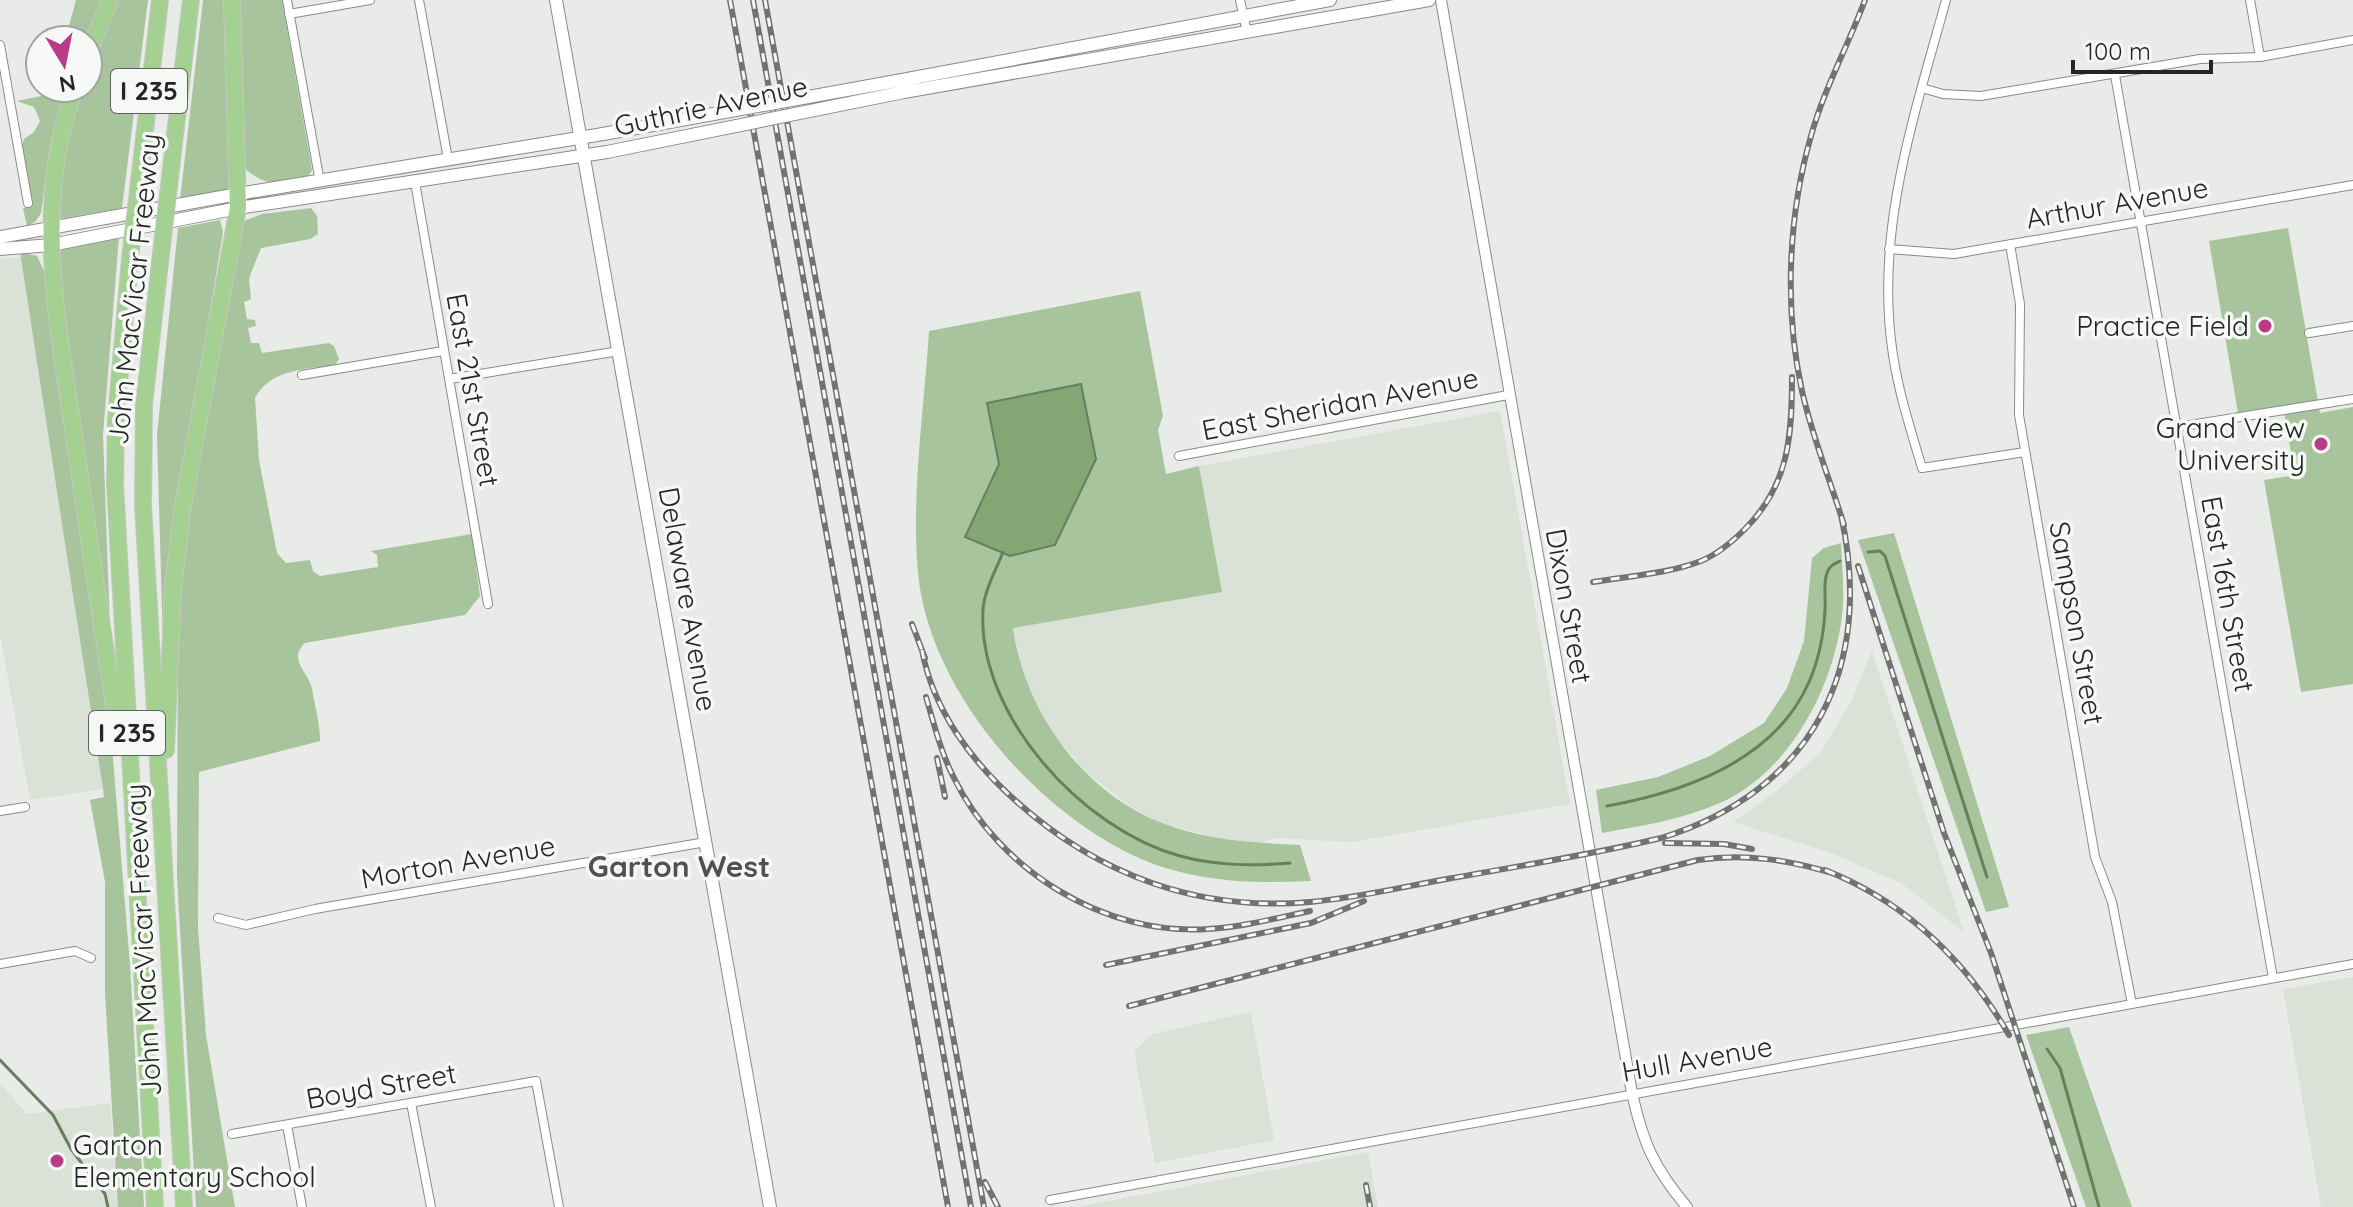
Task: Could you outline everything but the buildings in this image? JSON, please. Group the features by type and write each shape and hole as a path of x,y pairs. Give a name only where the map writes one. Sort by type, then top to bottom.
{"highway":[{"path":"100,24 110,0"},
{"name":"John MacVicar Freeway","path":"155,1207 115,484 116,418 130,259 160,0"},
{"name":"John MacVicar Freeway","path":"184,1207 143,505 144,404 191,0"},
{"path":"162,824 173,588 182,511 238,201 232,0"},
{"path":"70,104 58,143 51,187 50,268 132,825"}],"main road":[{"name":"Delaware Avenue","path":"556,0 770,1207"},
{"name":"Guthrie Avenue","path":"0,237 50,227 238,201 415,182 607,152 903,86 1243,15 1330,0"},
{"name":"Guthrie Avenue","path":"0,249 51,245 320,182 448,159 1247,33 1429,0"}],"street":[{"path":"287,0 320,182"},
{"path":"289,14 370,0"},
{"path":"419,0 448,159"},
{"path":"1240,0 1247,33"},
{"name":"Dixon Street","path":"1441,0 1632,1093 1641,1135 1652,1160 1687,1207"},
{"path":"1946,0 1893,203 1889,249 1893,352 1922,468 2025,452"},
{"path":"2250,0 2260,57"},
{"path":"1922,88 1943,94 1981,96 2200,59 2260,57 2353,40"},
{"path":"0,45 28,203"},
{"name":"East 16th Street","path":"2115,75 2273,978"},
{"name":"East 21st Street","path":"415,182 488,604"},
{"name":"Arthur Avenue","path":"1889,249 1954,254 2353,185"},
{"name":"Sampson Street","path":"2010,244 2020,304 2017,392 2025,452 2095,857 2112,902 2132,1004"},
{"path":"2309,333 2353,326"},
{"path":"302,375 443,351"},
{"path":"449,379 619,351"},
{"name":"East Sheridan Avenue","path":"1179,456 1508,395"},
{"path":"2177,427 2353,399"},
{"path":"0,811 25,807"},
{"name":"Morton Avenue","path":"218,918 246,925 315,909 706,842"},
{"path":"0,964 75,951 91,958"},
{"name":"Hull Avenue","path":"1050,1200 2353,964"},
{"name":"Boyd Street","path":"232,1134 536,1081 559,1207"},
{"path":"411,1103 431,1207"},
{"path":"287,1125 302,1207"}],"shaded area":[{"path":"76,0 101,0 91,24 69,24"},
{"path":"115,0 148,0 122,208 58,219 61,163 77,104 104,104 104,29"},
{"path":"203,0 226,0 229,187 228,192 180,200"},
{"path":"237,0 282,0 312,170 298,182 277,184 267,181 256,177 242,164"},
{"path":"26,104 62,104 50,146 41,213 35,222 27,226 23,208 32,206 22,147 24,139 34,132 40,121 34,107"},
{"path":"311,208 317,216 318,234 310,239 261,248 249,278 251,299 244,302 247,319 255,320 256,326 248,328 251,343 259,343 262,353 329,343 334,346 339,359 335,365 280,376 262,388 255,398 259,460 277,553 286,563 310,560 313,571 320,576 378,567 377,555 371,551 472,534 480,596 465,615 305,643 298,655 312,689 320,741 199,772 198,928 206,1035 235,1207 196,1207 177,877 178,622 185,535 244,221 262,214"},
{"path":"220,220 223,232 189,439 163,644 157,435 178,228"},
{"name":"Grand View University","path":"2288,228 2320,413 2353,407 2353,684 2301,692 2264,480 2295,475 2283,406 2238,413 2209,241"},
{"path":"119,237 103,435 110,630 66,341 58,253 62,247"},
{"path":"20,252 37,256 44,271 111,734 130,965 144,1207 118,1207 105,994 105,882 90,800 104,797"},
{"path":"21,257 103,789 30,800 0,634 0,259"},
{"path":"1140,291 1163,416 1158,430 1166,474 1199,466 1222,592 1013,628 1019,659 1044,718 1062,745 1083,770 1107,791 1133,809 1179,829 1230,840 1300,845 1311,881 1267,882 1202,877 1139,858 1100,837 1062,810 1026,778 994,742 965,702 943,660 926,617 918,573 916,513 929,331"},
{"path":"1081,384 1096,459 1055,545 1010,556 965,537 999,464 987,403"},
{"path":"1500,411 1570,804 1352,842 1274,838 1260,843 1218,838 1160,823 1133,808 1087,773 1055,736 1038,710 1021,668 1013,628 1222,592 1199,466"},
{"path":"1894,533 2009,907 1986,912 1858,540"},
{"path":"1841,543 1843,598 1837,643 1818,699 1787,749 1745,789 1720,803 1677,818 1602,833 1596,790 1658,777 1710,756 1764,723 1787,688 1804,641 1812,558 1824,548"},
{"path":"1872,651 1964,932 1901,883 1828,852 1733,822 1777,791 1820,753 1850,704"},
{"path":"2353,977 2353,1207 2321,1207 2283,989"},
{"path":"1251,1012 1274,1140 1155,1163 1134,1051 1153,1034"},
{"path":"2069,1027 2132,1207 2086,1207 2026,1035"},
{"name":"Garton Elementary School","path":"0,1083 27,1114 110,1103 118,1207 0,1207"},
{"path":"1368,1152 1378,1207 1077,1207"}],"waterway":[{"path":"1868,552 1880,551 1885,556 1987,877"},
{"path":"1003,552 984,603 986,650 998,689 1017,727 1043,763 1073,794 1107,821 1143,842 1207,862 1248,865 1290,863"},
{"path":"1607,806 1667,792 1696,781 1751,752 1774,732 1794,709 1813,673 1823,627 1826,577 1830,567 1840,561"},
{"path":"2047,1049 2060,1068 2099,1207"},
{"path":"0,1060 53,1115 71,1149 105,1194 108,1207"}],"railway":[{"path":"730,0 948,1207"},
{"path":"753,0 971,1207"},
{"path":"765,0 984,1207"},
{"path":"1844,525 1802,391 1793,328 1791,263 1797,198 1811,136 1865,0"},
{"path":"1593,582 1661,572 1701,561 1725,547 1745,529 1771,495 1785,459 1791,419 1792,377"},
{"path":"922,650 935,693 970,752 1016,801 1081,849 1152,883 1190,894 1269,904 1344,898 1661,838 1714,817 1758,789 1794,755 1821,716 1839,672 1849,623 1849,571 1841,515"},
{"path":"1858,566 1944,833 1991,953 2074,1207"},
{"path":"912,624 925,658"},
{"path":"926,697 945,759 974,811 998,841 1027,868 1059,891 1094,909 1131,921 1169,928 1221,928 1310,911"},
{"path":"937,758 945,797"},
{"path":"1665,843 1724,844 1752,849"},
{"path":"1129,1006 1698,860 1733,857 1767,859 1835,874"},
{"path":"1825,870 1882,899 1931,937 1974,982 2009,1035"},
{"path":"1106,965 1311,923 1364,901"},
{"path":"985,1182 998,1207"},
{"path":"1366,1185 1370,1207"}],"place":[{"name":"Practice Field","path":"2265,326"},
{"name":"Grand View University","path":"2321,444"},
{"name":"Garton Elementary School","path":"57,1161"}],"district":[{"name":"Garton West","path":"679,867"}]}
